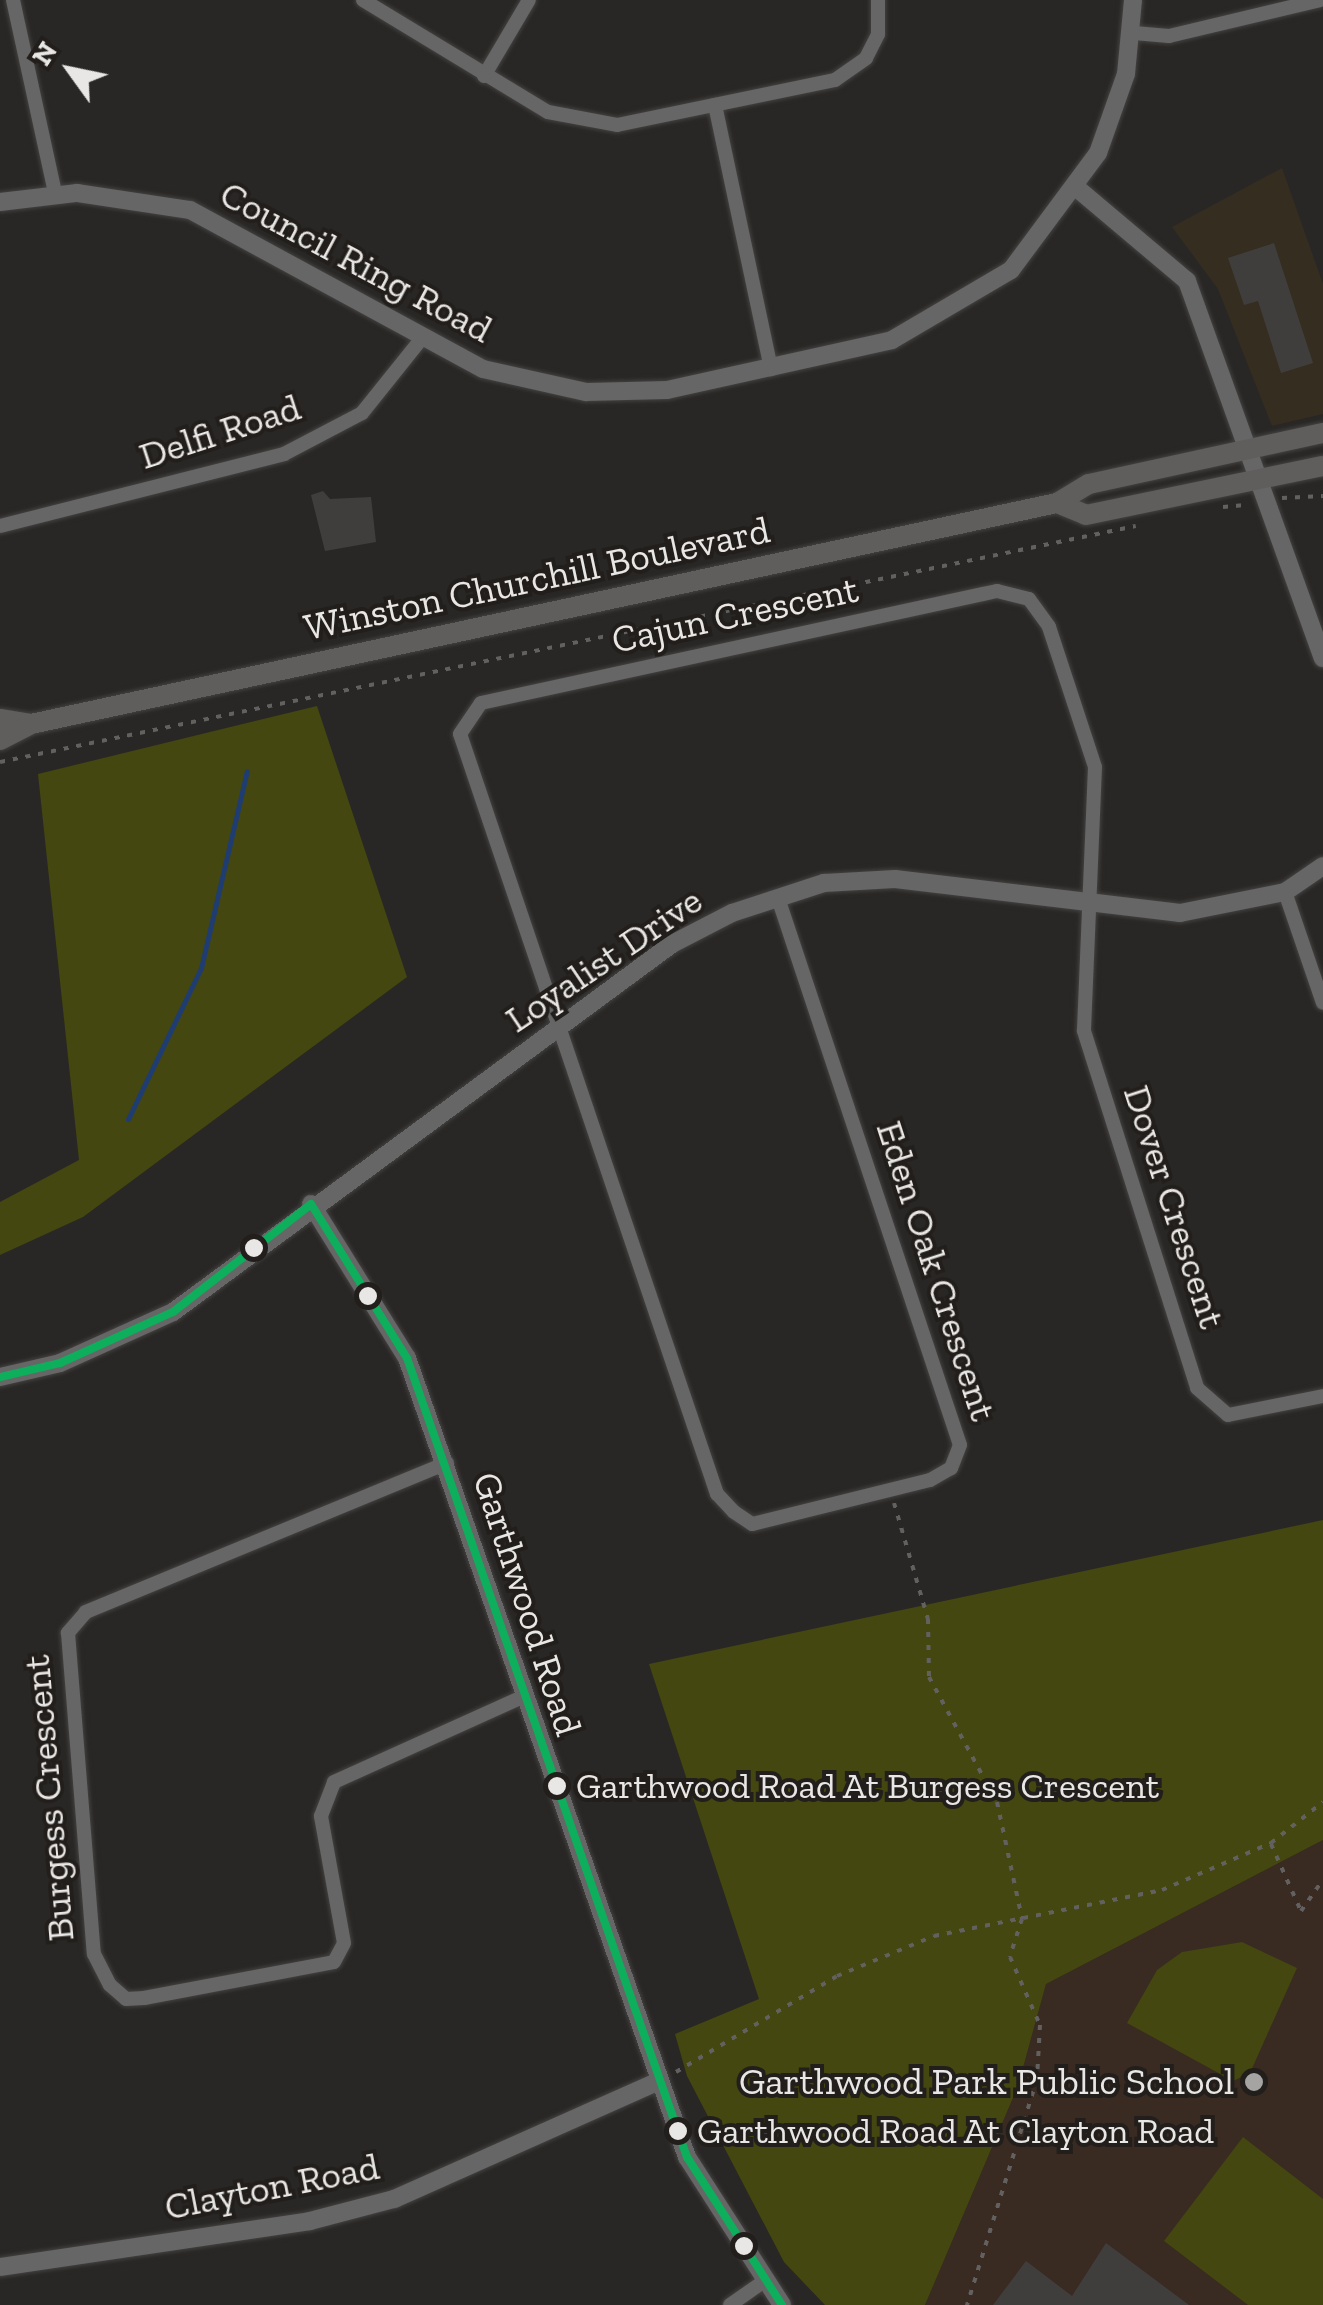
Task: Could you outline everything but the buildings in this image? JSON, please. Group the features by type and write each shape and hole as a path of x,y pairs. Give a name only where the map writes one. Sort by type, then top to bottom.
{"main road":[{"name":"Winston Churchill Boulevard","path":"0,740 31,724 1057,503 1089,484 1323,433"},
{"name":"Winston Churchill Boulevard","path":"1057,503 1086,515 1323,466"},
{"name":"Winston Churchill Boulevard","path":"0,720 31,724"}],"street":[{"path":"13,0 55,193"},
{"path":"363,0 484,76 580,123 714,105 835,80 866,58 878,34 878,0"},
{"path":"484,76 529,0"},
{"name":"Council Ring Road","path":"0,202 55,193 134,197 216,219 422,338 508,377 586,392 666,390 892,340 955,311 1024,258 1079,190 1114,114 1134,34 1133,0"},
{"path":"1134,34 1169,36 1320,0"},
{"path":"714,105 771,368"},
{"path":"1079,190 1188,281 1256,481 1323,658"},
{"name":"Delfi Road","path":"0,526 284,454 362,413 422,338"},
{"name":"Cajun Crescent","path":"562,1026 460,734 481,703 997,591 1029,599 1049,627 1094,767 1100,813 1086,906"},
{"name":"Loyalist Drive","path":"0,1376 60,1363 173,1312 310,1204 672,944 778,898 824,883 934,878 1086,906 1180,912 1285,892 1323,866"},
{"path":"1285,892 1323,1002"},
{"name":"Eden Oak Crescent","path":"562,1026 717,1494 752,1524 891,1490 950,1468 960,1445 778,898"},
{"name":"Dover Crescent","path":"1086,906 1084,1031 1197,1388 1228,1416 1323,1396"},
{"name":"Garthwood Road","path":"310,1204 407,1358 447,1463 522,1696 655,2083 702,2191 762,2283 782,2305"},
{"name":"Burgess Crescent","path":"447,1463 86,1612 68,1633 94,1954 110,1985 126,1999 144,1998 334,1962 344,1942 321,1816 334,1782 522,1696"},
{"name":"Clayton Road","path":"0,2266 310,2221 394,2198 655,2083"},
{"path":"730,2305 762,2283"}],"path":[{"path":"1287,497 1323,496"},
{"path":"0,762 1126,528"},
{"path":"891,1490 928,1619 928,1677 997,1802 1022,1919 1008,1944 1040,2024 1036,2079 968,2305"},
{"path":"655,2083 837,1976 934,1936 1162,1890 1271,1843 1323,1802"},
{"path":"1271,1843 1301,1911 1323,1879"}],"shaded area":[{"path":"1282,168 1323,284 1323,414 1272,426 1218,289 1172,227"},
{"path":"317,706 407,977 83,1217 0,1255 0,1202 79,1160 38,774"},
{"path":"1323,1520 1323,1840 1046,1984 1018,2086 925,2305 825,2305 784,2262 687,2076 675,2034 759,1999 649,1664"},
{"path":"1323,1840 1323,2305 925,2305 1018,2086 1046,1984"},
{"path":"1242,1942 1297,1968 1250,2073 1233,2081 1127,2023 1157,1970 1182,1952"},
{"path":"1243,2137 1323,2199 1323,2305 1248,2305 1164,2241"}],"waterway":[{"path":"128,1119 201,968 247,771"}],"transit line":[{"path":"0,1377 60,1363 173,1312 311,1204 407,1358 687,2157 782,2305"}],"place":[{"name":"Garthwood Road At Burgess Crescent","path":"557,1786"},
{"name":"Garthwood Park Public School","path":"1254,2082"},
{"name":"Garthwood Road At Clayton Road","path":"678,2131"}]}
